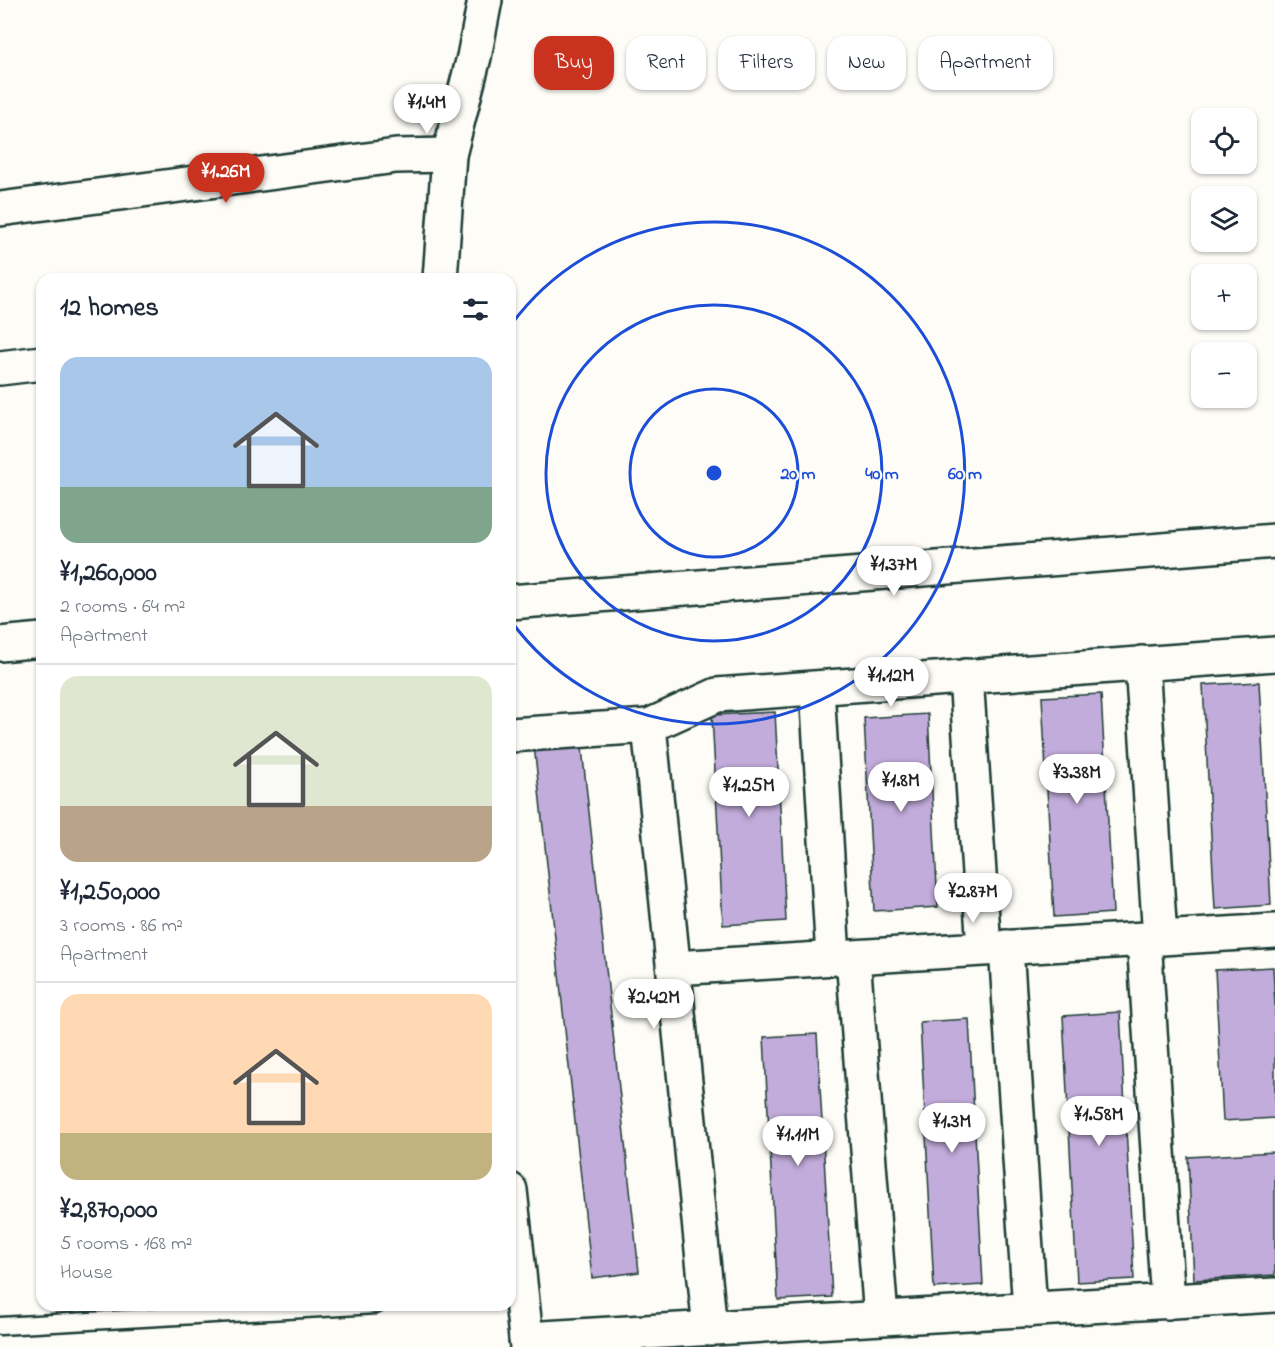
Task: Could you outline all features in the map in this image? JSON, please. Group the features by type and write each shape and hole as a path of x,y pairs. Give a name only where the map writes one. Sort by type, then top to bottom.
{"street":[{"path":"440,273 449,155 474,57 485,0"},
{"path":"0,209 396,156 449,155"},
{"path":"0,368 36,364"},
{"path":"516,602 1275,540"},
{"path":"0,644 36,641"},
{"path":"516,735 649,726 717,695 1275,654"},
{"path":"1142,663 1168,1302"},
{"path":"966,676 1030,1310"},
{"path":"817,688 881,1318"},
{"path":"649,726 710,1329"},
{"path":"674,968 1275,931"},
{"path":"516,1297 527,1343 881,1318 1275,1295"}],"lane":[{"path":"0,1326 269,1311"}],"building":[{"path":"1259,682 1271,905 1215,909 1203,685"},
{"path":"1101,694 1113,913 1054,917 1042,697"},
{"path":"775,712 786,921 723,925 712,715"},
{"path":"928,714 938,907 874,911 864,718"},
{"path":"581,739 639,1272 592,1278 534,745"},
{"path":"1273,967 1275,1118 1223,1121 1215,970"},
{"path":"1120,1012 1134,1279 1077,1282 1063,1016"},
{"path":"969,1019 983,1285 934,1288 920,1022"},
{"path":"817,1034 832,1297 778,1300 764,1037"},
{"path":"1275,1152 1275,1275 1194,1280 1188,1157"}]}
